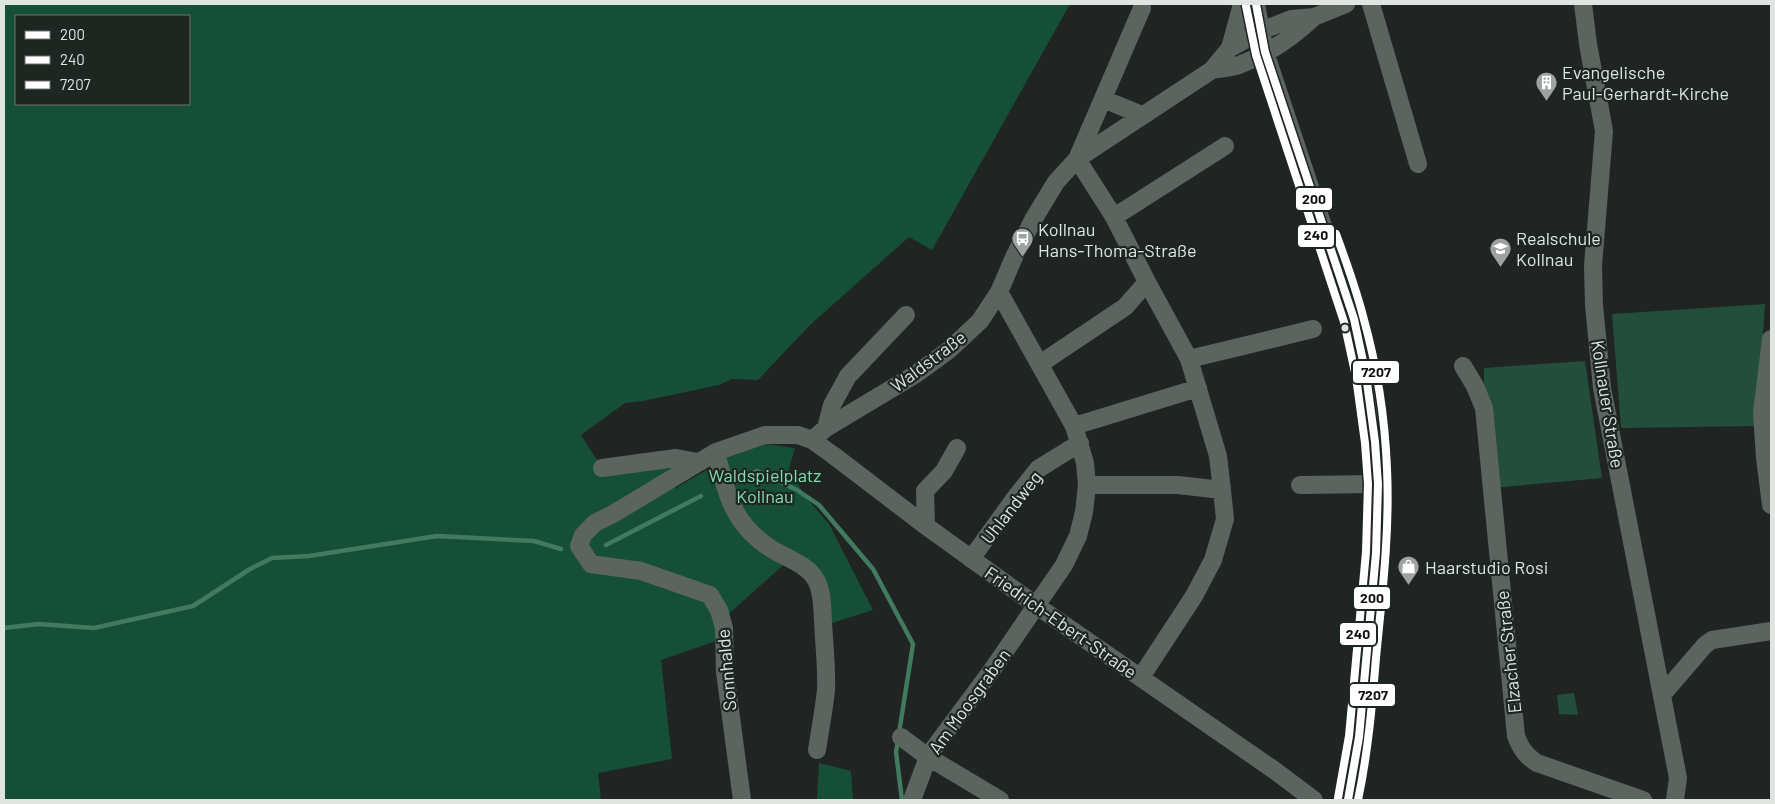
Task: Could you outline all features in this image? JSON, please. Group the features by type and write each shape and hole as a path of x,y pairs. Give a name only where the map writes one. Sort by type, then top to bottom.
{"street":[{"name":"Waldstraße","path":"1230,48 1242,4"},
{"path":"1256,4 1265,52 1354,319 1366,375 1375,442 1378,484 1376,553 1359,737 1348,800"},
{"path":"1314,17 1346,4"},
{"path":"1371,4 1418,164"},
{"name":"Kollnauer Straße","path":"1583,4 1588,44 1604,131 1593,266 1594,305 1602,388 1678,778 1676,800"},
{"path":"1141,677 1194,596 1213,560 1225,519 1218,456 1189,359 1114,216 1077,159 1142,8"},
{"name":"Waldstraße","path":"1212,70 1238,65 1265,52 1296,33 1314,17"},
{"name":"Waldstraße","path":"812,440 826,428 916,374 949,350 980,320 999,292 1033,220 1056,182 1077,159 1212,70 1230,48 1261,31 1291,19 1314,17"},
{"path":"1103,99 1142,115"},
{"path":"1114,216 1225,146"},
{"path":"1040,364 1125,307 1147,282"},
{"name":"Am Moosgraben","path":"912,800 928,757 1037,606 1064,565 1078,536 1084,512 1088,485 1085,463 1077,434 999,292"},
{"path":"826,428 832,405 848,376 906,315"},
{"path":"1189,359 1313,329"},
{"path":"1771,339 1762,412 1764,458 1771,505"},
{"name":"Elzacher Straße","path":"1462,366 1475,386 1484,408 1516,728 1520,748 1527,757 1537,763 1643,800"},
{"name":"Uhlandweg","path":"971,559 1038,469 1077,434 1198,388"},
{"path":"602,468 676,458 698,462 716,452 766,435 798,435 812,440"},
{"name":"Friedrich-Ebert-Straße","path":"812,440 971,559 1274,770 1314,800"},
{"path":"926,526 925,491 944,471 957,448"},
{"path":"716,452 734,511 749,531 767,546 808,570 816,580 821,594 826,691 817,750"},
{"name":"Sonnhalde","path":"698,462 595,523 584,535 579,546 591,564 641,571 710,595 719,610 724,628 725,672 742,800"},
{"path":"1300,485 1378,484"},
{"path":"1088,485 1178,485 1222,490"},
{"path":"1662,695 1704,645 1712,640 1771,631"},
{"path":"901,737 928,757 1000,800"}],"green space":[{"name":"Waldspielplatz Kollnau","path":"4,4 1070,4 932,250 909,237 810,325 758,380 732,379 719,385 625,403 581,435 602,468 676,458 671,478 676,488 727,458 766,444 795,448 789,469 805,496 829,524 873,610 832,623 825,588 790,559 722,620 716,641 661,660 672,759 598,773 601,800 4,800"},
{"path":"1765,304 1757,426 1621,428 1612,314"},
{"path":"1585,361 1602,478 1492,488 1484,408 1484,368"},
{"path":"1574,693 1578,715 1559,714 1557,695"},
{"path":"819,763 851,771 853,800 817,800"}],"waterway":[{"path":"733,482 757,471 797,490 819,505 873,569 913,644 899,733"},
{"path":"606,545 701,496"},
{"path":"4,628 38,624 94,628 193,606 250,569 272,558 309,556 437,536 534,541 561,549"},
{"path":"898,741 896,752 902,800"}],"transit line":[{"name":"200","path":"1256,4 1265,52 1354,319 1366,375 1375,442 1378,484 1376,553 1359,737 1348,800"},
{"name":"240","path":"1246,6 1256,55 1344,322 1356,377 1365,443 1368,484 1366,552 1349,736 1338,798"},
{"name":"7207","path":"1336,234 1357,296 1376,373 1382,411 1388,493 1383,587 1369,729 1358,800"}],"place":[{"name":"Evangelische Paul-Gerhardt-Kirche","path":"1546,101"},
{"name":"Kollnau Hans-Thoma-Straße","path":"1022,258"},
{"name":"Realschule Kollnau","path":"1500,267"},
{"name":"Haarstudio Rosi","path":"1409,586"}]}
